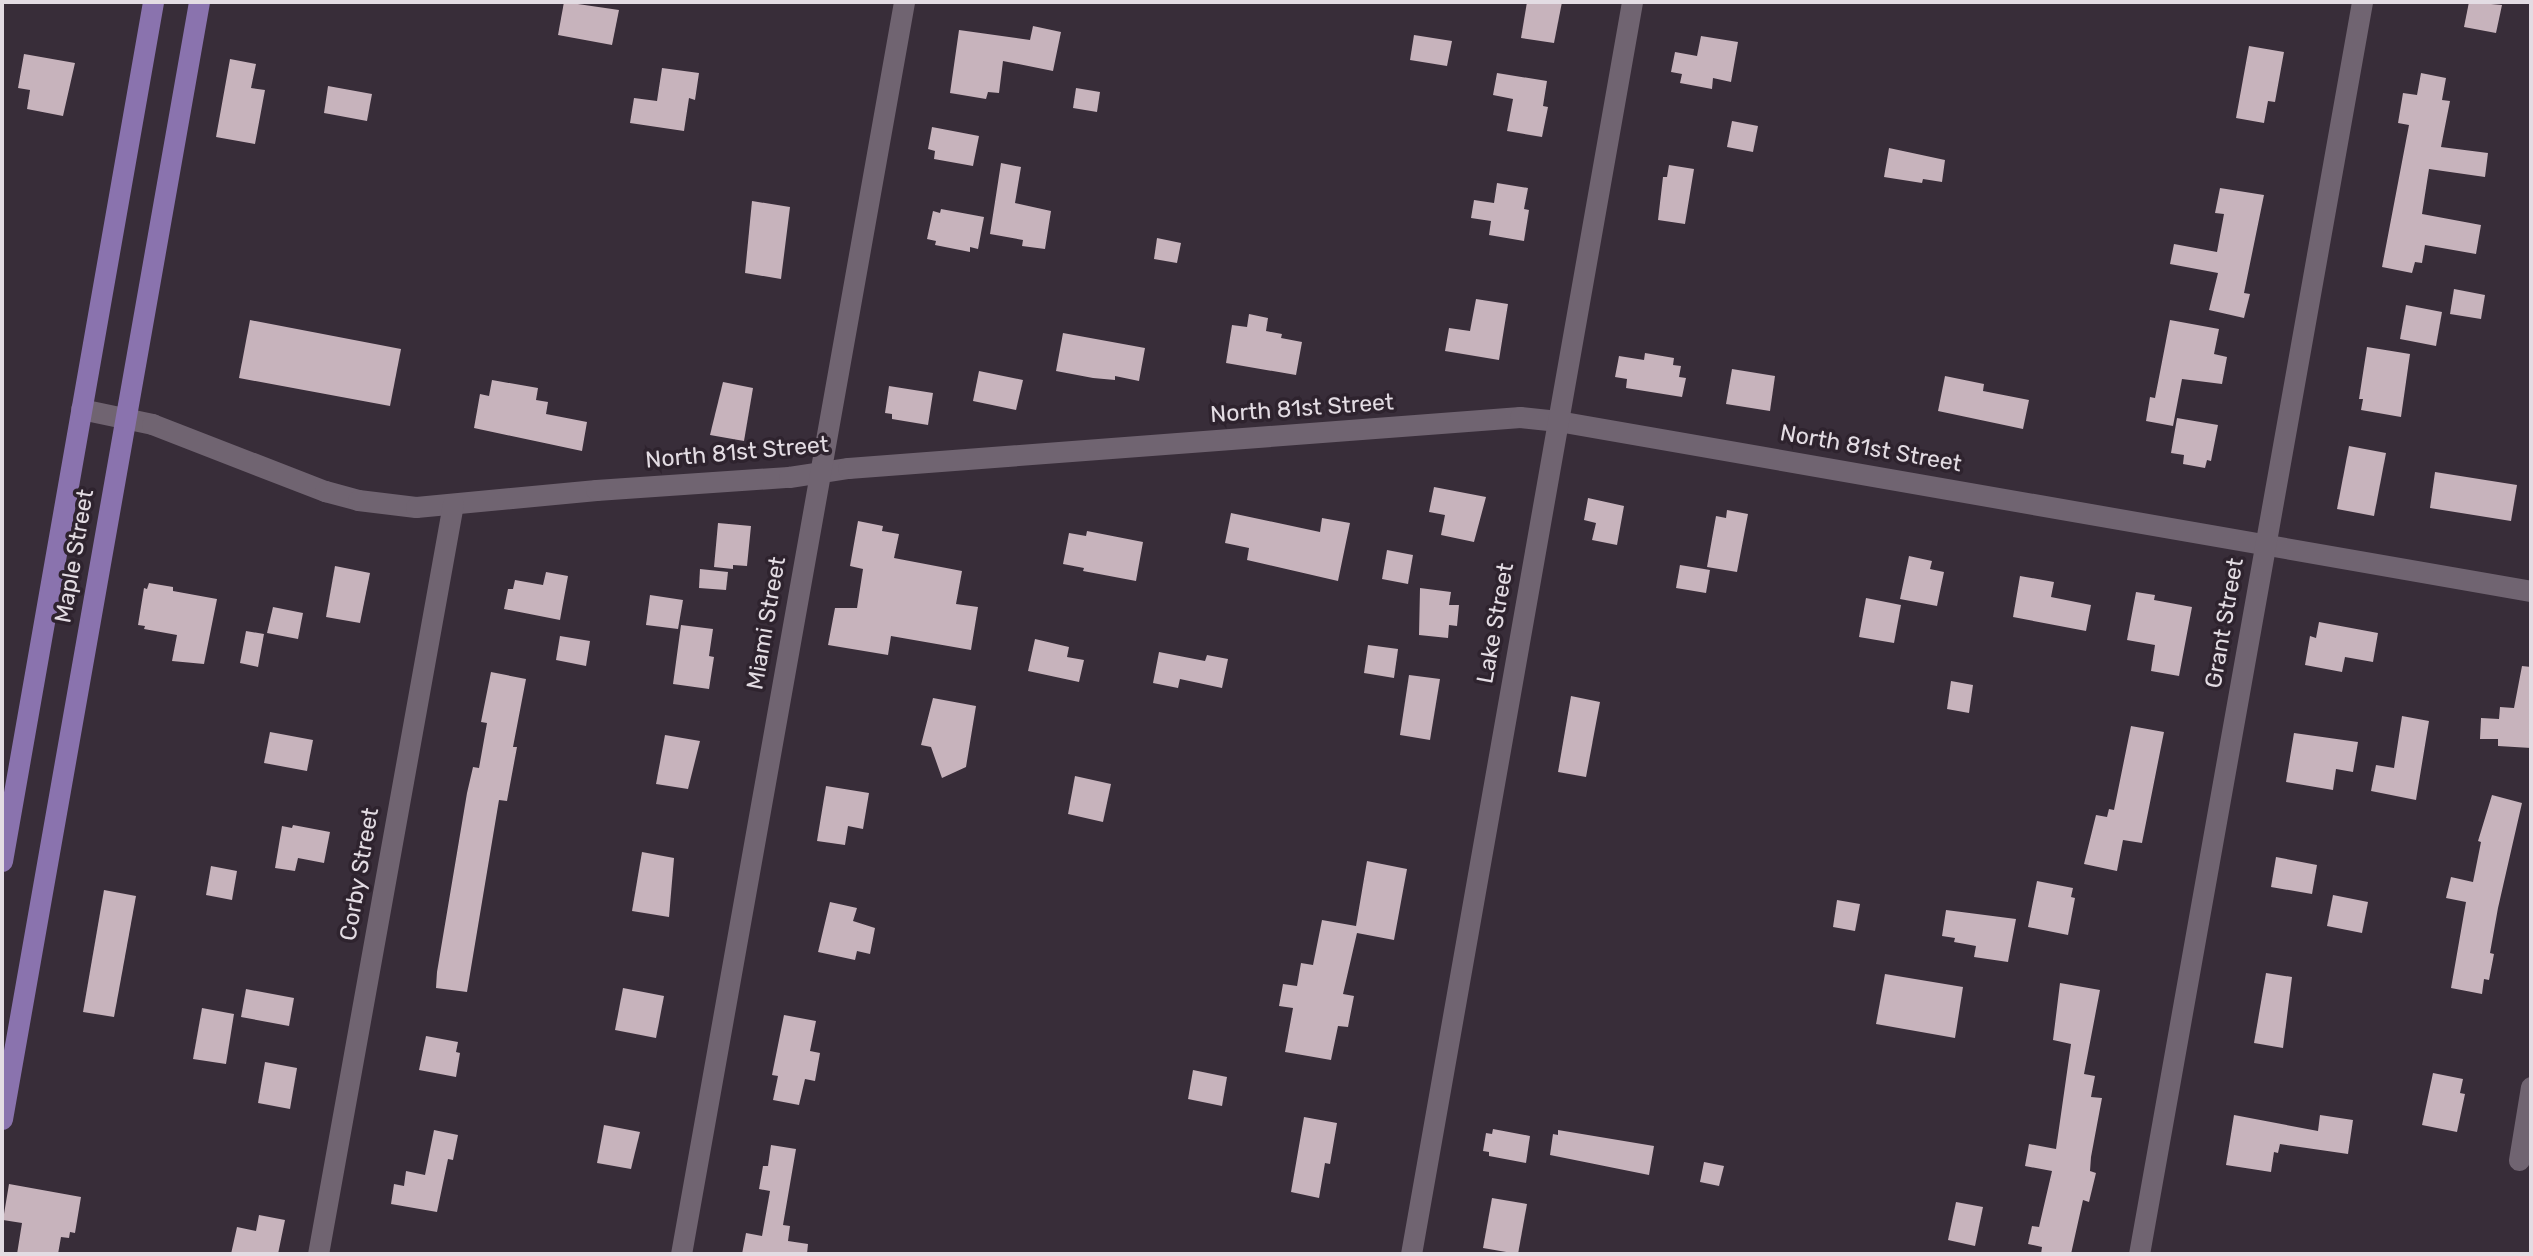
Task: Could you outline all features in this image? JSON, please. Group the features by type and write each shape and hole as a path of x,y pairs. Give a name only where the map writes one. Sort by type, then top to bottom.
{"main road":[{"name":"Maple Street","path":"2,861 153,2"},
{"name":"Maple Street","path":"2,1119 199,2"}],"street":[{"name":"Miami Street","path":"681,1254 904,2"},
{"name":"Lake Street","path":"1411,1254 1632,2"},
{"name":"Grant Street","path":"2139,1254 2362,2"},
{"name":"North 81st Street","path":"81,409 125,417 193,437 336,494 399,506 453,504 819,473 848,468 1520,417 1558,421 2531,591"},
{"name":"Corby Street","path":"318,1254 453,504"},
{"path":"2519,1160 2531,1087"}],"building":[{"path":"564,2 619,10 612,45 558,35"},
{"path":"1527,2 1562,2 1554,43 1521,38"},
{"path":"2469,2 2502,5 2496,33 2464,27"},
{"path":"1033,26 1061,32 1053,71 1003,61 999,93 988,92 986,99 950,93 959,30 1030,40"},
{"path":"1414,35 1452,41 1447,66 1410,60"},
{"path":"1701,36 1738,42 1731,82 1713,78 1712,89 1680,83 1682,74 1671,72 1675,52 1697,56"},
{"path":"2249,46 2284,52 2275,102 2268,101 2264,123 2236,118"},
{"path":"24,54 75,63 63,116 27,109 30,90 18,88"},
{"path":"230,59 256,64 251,88 265,90 255,144 216,137"},
{"path":"662,68 699,73 695,100 689,98 684,131 630,123 634,98 657,101"},
{"path":"1497,73 1547,81 1543,106 1548,107 1542,137 1507,131 1513,99 1493,95"},
{"path":"2421,73 2446,78 2442,100 2450,101 2441,147 2488,153 2485,177 2429,169 2422,214 2481,225 2476,254 2425,245 2422,263 2415,262 2412,273 2382,267 2409,125 2398,123 2403,93 2417,95"},
{"path":"328,86 372,94 367,121 324,113"},
{"path":"1076,88 1100,92 1097,112 1073,108"},
{"path":"1732,121 1758,126 1753,152 1727,147"},
{"path":"932,127 979,136 973,166 934,159 935,151 928,149"},
{"path":"1889,148 1945,160 1942,182 1923,179 1922,183 1884,177"},
{"path":"1001,163 1021,167 1015,203 1051,211 1045,249 1022,246 1023,240 990,234"},
{"path":"1669,165 1694,169 1685,224 1658,220 1663,177 1667,177"},
{"path":"1497,183 1528,188 1524,209 1529,210 1524,241 1489,235 1491,221 1471,218 1474,200 1494,203"},
{"path":"2220,188 2264,195 2244,293 2250,294 2244,318 2209,310 2218,273 2170,264 2174,244 2217,252 2224,214 2215,213"},
{"path":"752,201 790,207 781,279 745,273"},
{"path":"941,209 984,217 978,249 970,247 970,252 935,245 936,241 927,239 933,211 940,213"},
{"path":"1157,238 1181,243 1177,263 1154,259"},
{"path":"2454,289 2485,295 2481,319 2450,314"},
{"path":"1476,299 1508,304 1499,360 1445,351 1449,328 1470,331"},
{"path":"2406,305 2442,312 2436,346 2400,339"},
{"path":"1249,314 1268,318 1266,331 1282,334 1281,338 1302,342 1296,375 1226,363 1232,325 1247,327"},
{"path":"250,320 401,349 390,406 239,378"},
{"path":"2170,320 2219,329 2214,354 2227,357 2222,384 2182,379 2173,426 2146,421 2150,397 2155,398"},
{"path":"1063,333 1145,348 1139,381 1115,376 1115,380 1093,378 1056,371"},
{"path":"2367,347 2410,354 2401,417 2361,410 2363,399 2359,399"},
{"path":"1645,353 1674,358 1673,365 1681,366 1679,377 1686,378 1682,397 1626,388 1627,379 1615,377 1619,356 1644,360"},
{"path":"1732,369 1775,376 1770,411 1726,404"},
{"path":"979,371 1023,380 1016,410 973,401"},
{"path":"1945,376 1984,384 1983,391 2029,400 2023,429 1938,411"},
{"path":"492,380 538,388 536,400 548,402 546,414 587,422 582,451 474,428 480,394 489,396"},
{"path":"723,382 753,388 744,441 710,435"},
{"path":"889,386 933,393 928,425 892,419 892,414 885,413"},
{"path":"2177,418 2218,425 2211,461 2207,460 2205,468 2183,464 2184,455 2171,453"},
{"path":"2349,446 2386,453 2374,516 2337,509"},
{"path":"2435,472 2517,485 2511,521 2430,508"},
{"path":"1434,487 1486,497 1474,542 1441,535 1445,515 1429,512"},
{"path":"1588,498 1624,506 1617,545 1592,540 1596,523 1584,520"},
{"path":"1727,510 1748,514 1737,572 1707,567 1716,516 1726,518"},
{"path":"1231,513 1320,532 1322,518 1350,523 1338,581 1247,560 1249,548 1225,543"},
{"path":"858,521 883,526 882,531 899,534 894,558 962,571 956,604 978,607 971,650 891,636 888,655 828,645 835,608 857,608 863,569 850,566"},
{"path":"718,523 751,526 747,566 733,565 733,569 714,567"},
{"path":"1087,531 1143,542 1136,581 1083,571 1084,568 1063,564 1069,533 1086,536"},
{"path":"1387,550 1413,555 1408,584 1382,579"},
{"path":"1909,556 1932,561 1930,569 1944,572 1937,606 1900,599"},
{"path":"1680,565 1710,570 1706,593 1676,588"},
{"path":"335,566 370,573 360,623 326,617"},
{"path":"700,569 728,572 726,590 699,588"},
{"path":"546,572 568,576 560,620 504,609 508,589 513,589 515,580 543,585"},
{"path":"2020,576 2054,582 2051,597 2091,605 2086,631 2013,617"},
{"path":"149,583 173,587 173,591 217,599 204,664 172,661 177,635 144,629 145,626 138,625 144,588 147,589"},
{"path":"1420,588 1451,592 1449,605 1459,605 1457,626 1449,625 1448,638 1419,635"},
{"path":"2136,592 2155,595 2154,600 2192,607 2179,676 2151,671 2155,645 2127,640"},
{"path":"650,595 683,600 678,629 646,625"},
{"path":"1866,598 1901,605 1894,643 1859,637"},
{"path":"273,607 303,613 298,639 267,633"},
{"path":"2319,622 2378,633 2373,662 2345,657 2342,672 2305,665 2310,636 2316,638"},
{"path":"681,625 713,629 709,656 714,657 709,689 673,684"},
{"path":"246,631 264,634 258,667 240,663"},
{"path":"560,636 590,641 586,666 556,660"},
{"path":"1035,639 1069,647 1067,657 1084,660 1079,682 1028,671"},
{"path":"1368,645 1398,649 1394,678 1364,673"},
{"path":"1159,652 1205,661 1207,655 1228,659 1222,688 1180,679 1178,688 1153,683"},
{"path":"2522,666 2531,667 2531,748 2498,746 2498,739 2480,739 2481,718 2499,719 2500,707 2514,708"},
{"path":"491,672 526,679 513,747 517,747 507,801 499,800 467,992 436,988 437,972 467,793 473,767 479,768 487,723 481,722"},
{"path":"1409,675 1440,679 1430,740 1400,735"},
{"path":"1951,681 1973,685 1969,713 1947,709"},
{"path":"1571,696 1600,702 1586,777 1558,772"},
{"path":"933,698 976,706 966,767 942,778 931,747 921,745"},
{"path":"2402,716 2429,721 2416,800 2371,791 2376,765 2394,768"},
{"path":"2131,726 2164,732 2142,843 2123,840 2117,871 2084,864 2096,815 2107,817 2109,809 2114,810"},
{"path":"270,732 313,740 307,771 264,763"},
{"path":"2294,733 2358,742 2353,772 2336,769 2333,790 2286,782"},
{"path":"665,735 700,741 688,789 656,784"},
{"path":"1075,776 1111,784 1103,822 1068,814"},
{"path":"826,786 869,793 863,829 848,826 845,845 817,841"},
{"path":"2492,795 2522,803 2498,908 2490,953 2494,954 2489,980 2484,979 2482,994 2451,988 2466,902 2446,898 2451,877 2473,882 2481,842 2478,841"},
{"path":"293,825 330,832 324,863 298,858 295,871 275,868 282,826 292,828"},
{"path":"642,852 674,858 669,917 632,911"},
{"path":"2276,857 2317,865 2312,894 2271,887"},
{"path":"1367,861 1407,869 1394,940 1357,933 1343,994 1354,996 1348,1027 1338,1026 1331,1060 1285,1052 1293,1008 1279,1006 1283,984 1297,986 1301,963 1313,965 1322,920 1356,926"},
{"path":"211,866 237,871 232,900 206,895"},
{"path":"2037,881 2073,888 2071,897 2075,898 2068,935 2028,927"},
{"path":"104,890 136,896 114,1017 83,1012"},
{"path":"2333,895 2368,902 2362,933 2327,926"},
{"path":"1837,900 1860,904 1855,931 1833,927"},
{"path":"830,902 857,908 853,921 875,928 870,954 857,951 855,960 818,952"},
{"path":"1946,910 2016,919 2008,962 1974,957 1976,946 1954,942 1955,938 1942,936"},
{"path":"2266,973 2292,977 2283,1048 2254,1043"},
{"path":"1885,974 1963,987 1955,1038 1876,1024"},
{"path":"2060,983 2100,990 2084,1074 2095,1076 2091,1097 2102,1098 2091,1157 2090,1171 2096,1173 2089,1202 2083,1200 2071,1254 2041,1254 2042,1247 2028,1244 2032,1226 2039,1227 2052,1171 2025,1166 2029,1144 2056,1149 2071,1044 2053,1040"},
{"path":"623,988 664,996 656,1038 615,1030"},
{"path":"246,989 294,998 289,1026 241,1017"},
{"path":"202,1008 234,1014 226,1064 193,1059"},
{"path":"784,1015 816,1021 810,1051 820,1053 815,1081 805,1079 799,1105 773,1100 778,1076 772,1075"},
{"path":"426,1036 458,1042 456,1052 460,1053 456,1077 419,1070"},
{"path":"265,1062 297,1068 290,1109 258,1103"},
{"path":"1193,1070 1227,1077 1222,1106 1188,1099"},
{"path":"2433,1073 2463,1079 2460,1093 2465,1094 2457,1132 2422,1125"},
{"path":"2234,1115 2318,1131 2320,1115 2353,1120 2348,1154 2280,1144 2278,1153 2274,1152 2271,1172 2226,1165"},
{"path":"1304,1117 1337,1123 1330,1164 1325,1163 1319,1198 1291,1192"},
{"path":"604,1125 640,1132 631,1169 597,1163"},
{"path":"1493,1129 1530,1136 1526,1163 1489,1156 1489,1152 1483,1151 1486,1133 1492,1134"},
{"path":"434,1130 458,1135 453,1160 448,1159 437,1212 391,1204 394,1184 404,1186 406,1171 425,1175"},
{"path":"1558,1130 1654,1146 1649,1175 1550,1155 1553,1134 1558,1135"},
{"path":"771,1145 796,1149 783,1225 790,1226 788,1241 808,1244 807,1254 742,1254 746,1233 762,1236 770,1191 759,1189 763,1166 768,1166"},
{"path":"1704,1162 1724,1166 1719,1186 1700,1182"},
{"path":"9,1184 81,1197 75,1233 70,1232 69,1238 61,1237 58,1254 17,1254 22,1223 3,1220"},
{"path":"1492,1198 1527,1204 1518,1254 1483,1248"},
{"path":"1956,1202 1983,1207 1975,1246 1948,1240"},
{"path":"259,1215 285,1220 278,1254 231,1254 237,1227 256,1231"}]}
